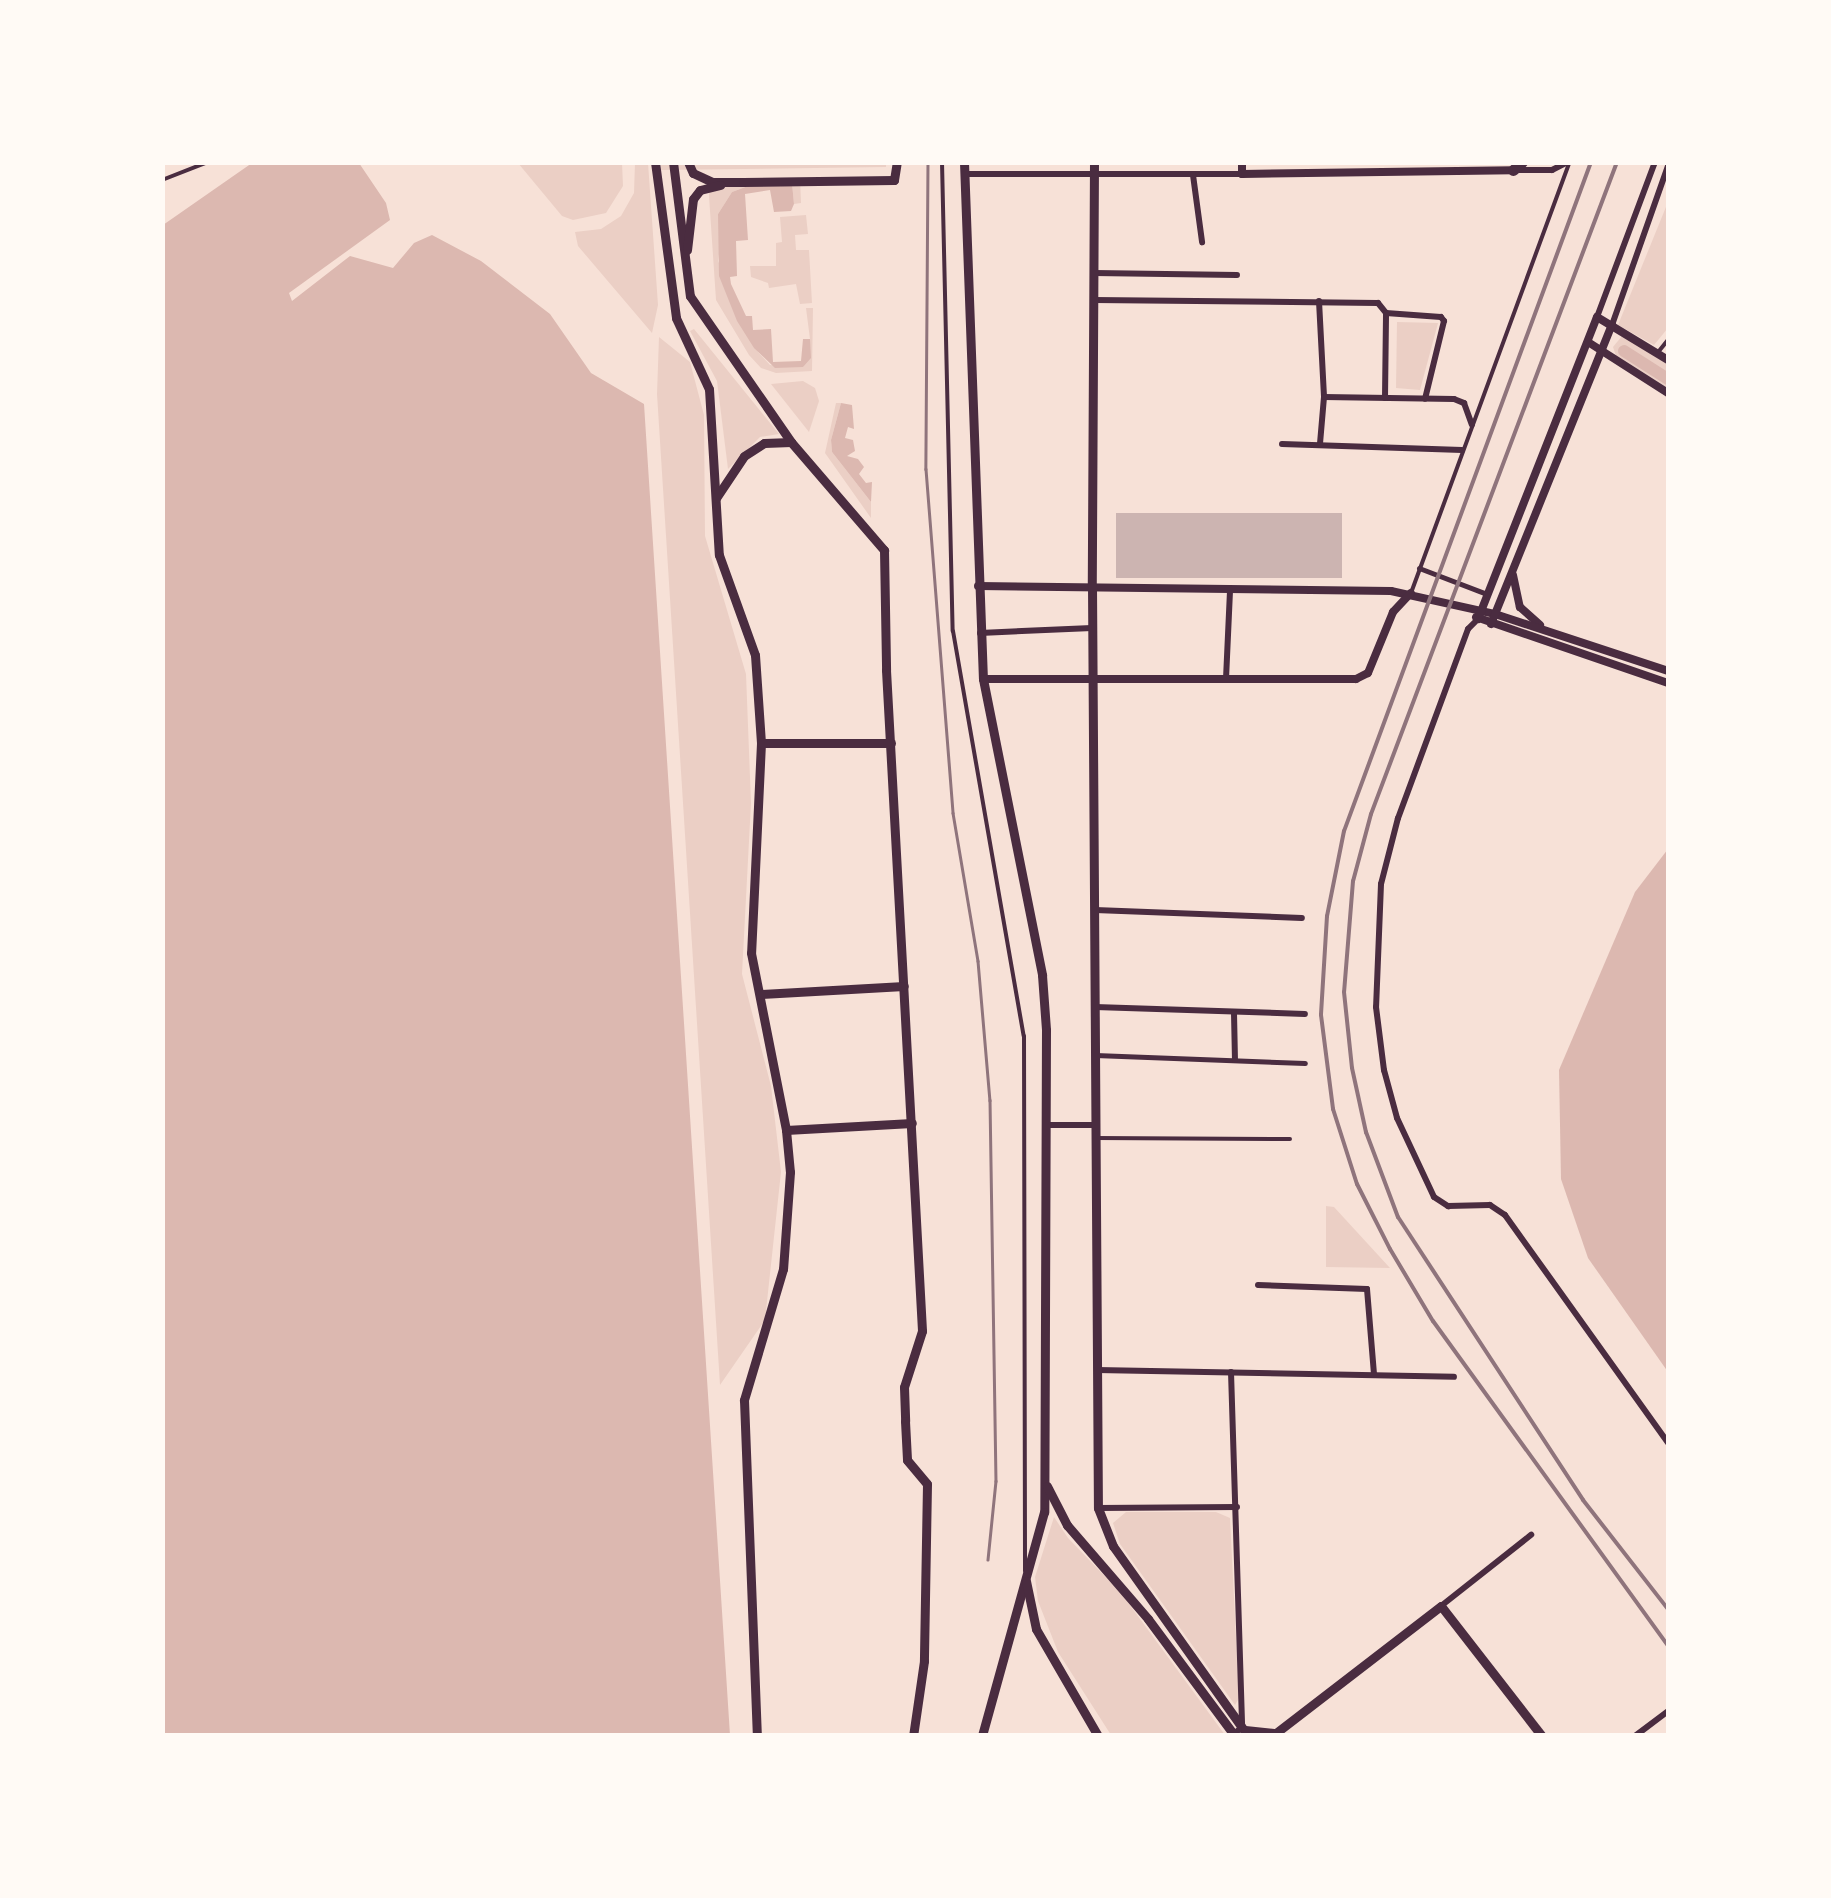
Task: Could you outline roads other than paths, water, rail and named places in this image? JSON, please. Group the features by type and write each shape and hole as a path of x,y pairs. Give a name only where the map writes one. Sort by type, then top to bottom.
{"main road":[{"path":"655,162 676,318 709,389 719,555 755,655 760,743 751,953 786,1130 789,1211 782,1269 744,1400 757,1736"},
{"path":"673,162 690,296 791,442 884,550 922,1331 904,1387 905,1422 908,1460 926,1484 924,1661 914,1736"},
{"path":"688,162 693,172 712,182 894,180 897,162"},
{"path":"964,162 983,680 1042,975 1045,1125 1044,1512 982,1736"},
{"path":"1094,162 1092,586 1098,1508 1113,1546 1241,1732"},
{"path":"685,256 694,199 700,190 743,182"},
{"path":"715,500 744,456 764,443 791,442"},
{"path":"760,743 892,743"},
{"path":"760,994 904,986"},
{"path":"786,1130 912,1122"},
{"path":"1046,1484 1066,1525 1241,1732 1274,1734 1441,1606 1542,1736"},
{"path":"1025,1574 1036,1629 1098,1736"}],"street":[{"path":"1242,162 1242,174"},
{"path":"964,174 1193,175 1518,166 1552,170 1569,162"},
{"path":"1655,162 1488,594 1468,629 1398,818 1381,884 1376,1008 1384,1070 1397,1118 1434,1197 1448,1206 1490,1205 1506,1215 1668,1443"},
{"path":"1490,624 1602,351 1668,166"},
{"path":"1193,175 1202,242"},
{"path":"1094,273 1237,275"},
{"path":"1094,300 1378,303 1386,312 1385,398"},
{"path":"1319,301 1324,396 1320,444"},
{"path":"1386,312 1443,318 1425,399"},
{"path":"1597,317 1668,360"},
{"path":"1588,342 1668,393"},
{"path":"1324,396 1461,400 1472,425"},
{"path":"1282,444 1462,450"},
{"path":"1419,568 1488,594"},
{"path":"1513,570 1516,600 1526,614 1562,636"},
{"path":"978,586 1411,593 1469,610 1490,624 1668,683"},
{"path":"1226,679 1230,591"},
{"path":"983,680 1364,676 1396,605 1411,593"},
{"path":"1479,614 1495,614 1668,671"},
{"path":"980,633 1094,628"},
{"path":"1095,910 1302,918"},
{"path":"1095,1007 1305,1014"},
{"path":"1234,1012 1234,1060"},
{"path":"1095,1056 1304,1064"},
{"path":"1045,1125 1095,1124"},
{"path":"1258,1284 1367,1288 1374,1376"},
{"path":"1096,1370 1454,1378"},
{"path":"1231,1372 1241,1732"},
{"path":"1098,1508 1237,1507"},
{"path":"1441,1606 1531,1535"},
{"path":"1635,1736 1668,1711"}],"lane":[{"path":"162,180 208,162"},
{"path":"942,162 953,631 1024,1036 1025,1574"},
{"path":"1411,593 1569,162"},
{"path":"1658,353 1668,340"},
{"path":"1095,1138 1290,1140"}],"waterway":[{"path":"1624,351 1668,379"}],"tram line":[{"path":"928,162 926,469 953,813 978,961 990,1100 996,1481 988,1560"}],"railway":[{"path":"1591,162 1344,831 1327,916 1321,1015 1333,1109 1357,1184 1390,1249 1433,1321 1668,1646"},
{"path":"1617,162 1371,814 1353,881 1344,992 1352,1068 1366,1132 1398,1217 1583,1500 1668,1609"}]}
